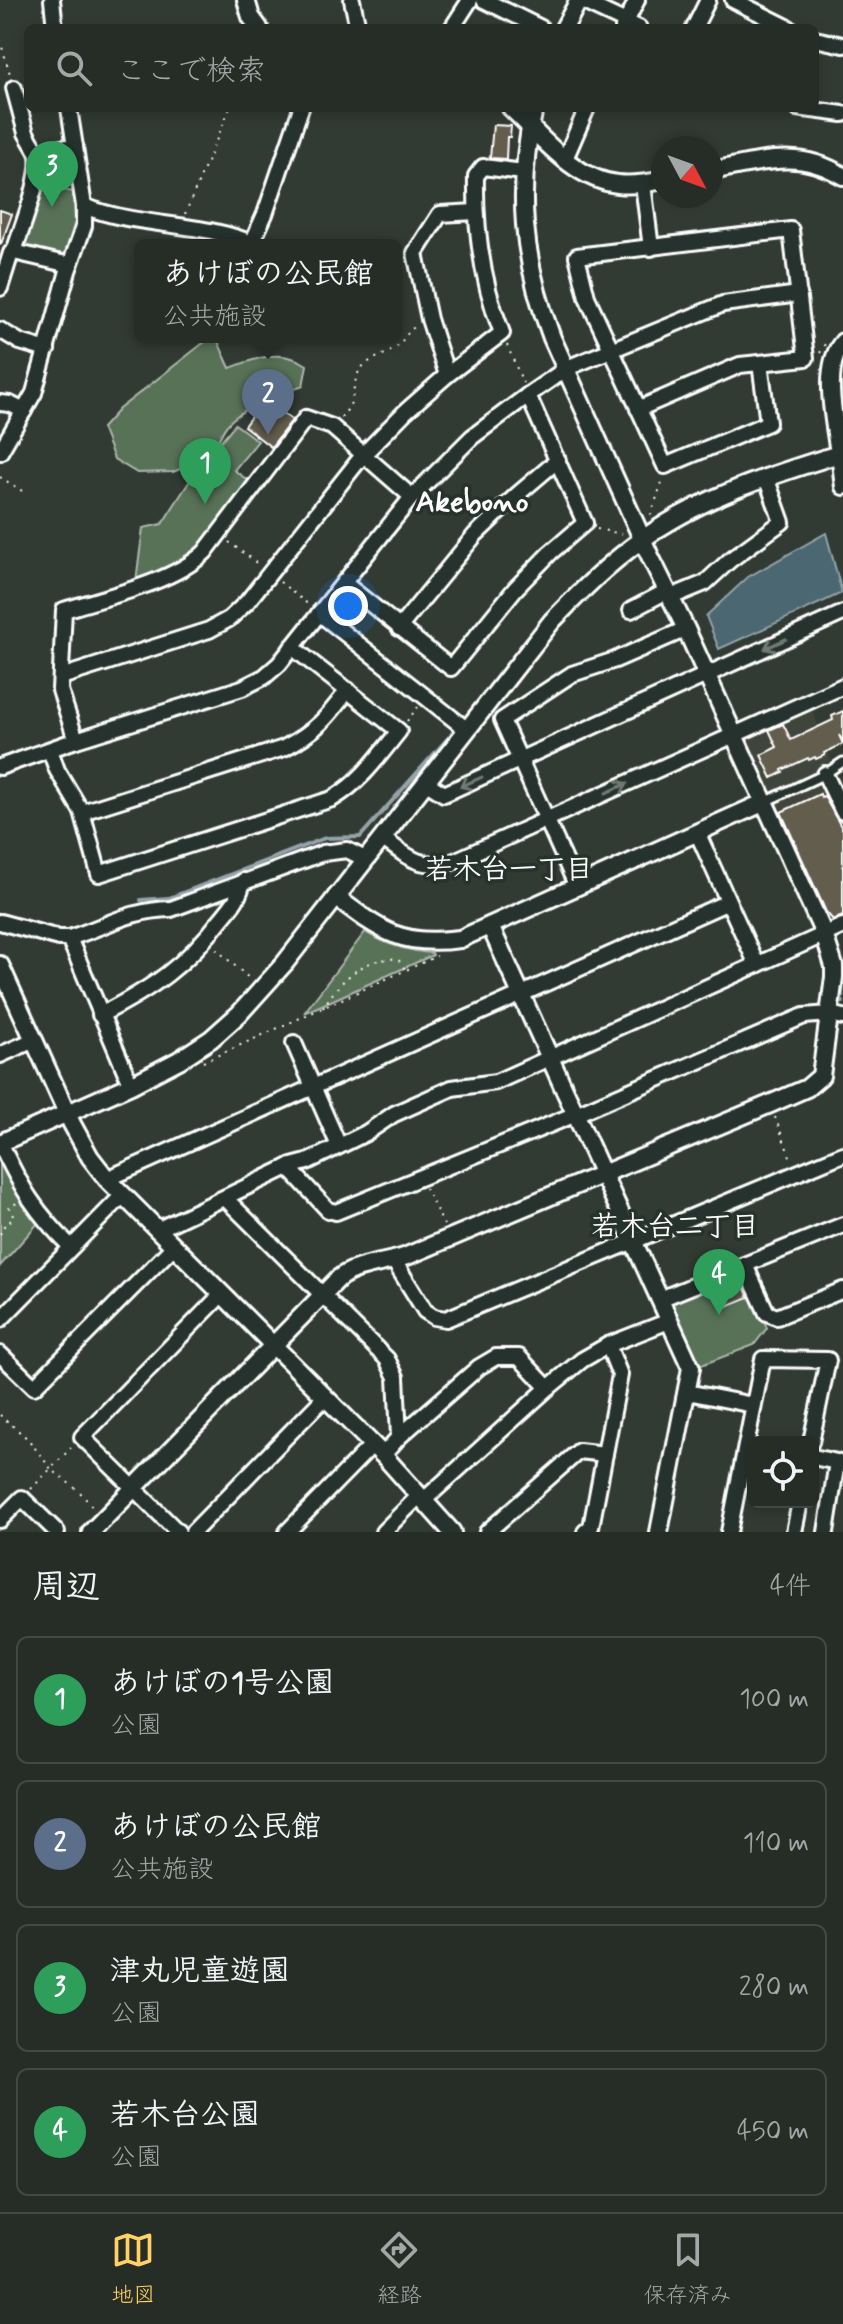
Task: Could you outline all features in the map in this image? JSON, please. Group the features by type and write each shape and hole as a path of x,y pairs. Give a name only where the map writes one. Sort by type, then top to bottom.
{"street":[{"path":"52,0 55,24"},
{"path":"246,0 256,24"},
{"path":"352,0 357,24"},
{"path":"455,24 470,0"},
{"path":"484,0 533,24"},
{"path":"566,24 579,0 626,24"},
{"path":"631,24 637,0"},
{"path":"696,24 708,0"},
{"path":"733,0 781,24"},
{"path":"819,40 843,45"},
{"path":"0,288 35,183 39,158 26,133 14,88"},
{"path":"819,111 843,114"},
{"path":"0,452 34,393 84,226 84,206 70,112"},
{"path":"256,239 300,112"},
{"path":"515,112 583,172 618,184 651,182"},
{"path":"91,1532 348,1271 394,1261 807,1088 821,1076 836,1016 834,966 824,934 735,734 642,539 538,301 529,263 523,207 524,172 533,112"},
{"path":"565,159 585,112"},
{"path":"37,152 75,146"},
{"path":"723,169 785,158 819,163 843,176"},
{"path":"61,677 209,630 229,619 363,455 447,375 502,333 483,271 476,212 476,176 483,167 524,172"},
{"path":"643,184 651,248"},
{"path":"84,206 103,213 241,239"},
{"path":"447,375 429,319 415,253 440,214 476,212"},
{"path":"638,409 740,365 806,358 791,230 577,256 587,297 610,350 665,466 768,423 760,363"},
{"path":"14,252 70,265"},
{"path":"0,767 242,688 271,670 292,647 412,497 472,437 528,395 567,368 723,304 799,294"},
{"path":"0,330 20,342 47,350"},
{"path":"843,342 833,360 830,374 843,487"},
{"path":"344,583 451,668 515,589 585,523 528,395"},
{"path":"0,403 24,411"},
{"path":"76,740 60,690 64,610 171,575 193,564 306,418 332,427 412,497"},
{"path":"71,1247 31,1204 0,1143 131,1085 179,1060 211,1039 239,1014 336,897 552,621 642,539 711,500 766,477 839,454"},
{"path":"399,628 475,535 558,460"},
{"path":"631,610 705,583 730,560 782,522 766,477"},
{"path":"319,613 466,729"},
{"path":"425,782 444,794 843,613"},
{"path":"577,887 502,720 572,674 615,660 686,629"},
{"path":"50,750 57,770 82,812 99,874 332,799 366,773 399,731 292,647"},
{"path":"382,838 413,860 433,865 452,862 843,686"},
{"path":"82,812 284,748 315,729 348,690"},
{"path":"825,774 843,812"},
{"path":"336,897 385,932 436,942 460,939 765,802"},
{"path":"697,832 757,965"},
{"path":"0,922 69,938 126,915 148,909 171,909 323,853 347,850 365,859"},
{"path":"100,1015 142,994 173,971 206,940 240,895 243,881"},
{"path":"107,1179 728,902"},
{"path":"490,926 691,1368 659,1532"},
{"path":"157,1230 288,1167 307,1162 366,1133 394,1114 452,1088 496,1082 843,926"},
{"path":"69,938 131,1085"},
{"path":"1,972 67,1113 90,1157 107,1179 378,1450 452,1532"},
{"path":"288,1167 328,1210 336,1212 576,1114 791,1021 804,1016 836,1016"},
{"path":"0,1055 34,1040"},
{"path":"294,1043 339,1146"},
{"path":"394,1261 425,1311 434,1317 446,1319 843,1154"},
{"path":"0,1320 123,1195"},
{"path":"225,1198 387,1359 396,1377 399,1437"},
{"path":"660,1299 843,1225"},
{"path":"0,1354 34,1387 174,1246"},
{"path":"745,1265 771,1316 777,1317 843,1290"},
{"path":"178,1532 82,1437 222,1294"},
{"path":"383,1532 582,1360 608,1345 669,1321"},
{"path":"585,1532 591,1527 620,1375 608,1345"},
{"path":"287,1532 378,1450 399,1437 479,1367 496,1357 519,1357 548,1388"},
{"path":"729,1532 763,1359 828,1360 812,1436"},
{"path":"687,1392 753,1405"},
{"path":"193,1532 325,1397"},
{"path":"487,1532 579,1451 605,1454"},
{"path":"819,1458 837,1462 826,1532"},
{"path":"0,1520 22,1498 57,1532"},
{"path":"794,1532 799,1508"}],"lane":[{"path":"765,802 825,774 843,762"},
{"path":"825,774 843,770"}],"path":[{"path":"0,40 14,88"},
{"path":"179,227 228,112"},
{"path":"402,339 411,328 429,319"},
{"path":"332,427 353,404 357,376 362,368 369,361 393,350 399,343"},
{"path":"510,352 528,395"},
{"path":"658,497 665,466"},
{"path":"0,477 27,494"},
{"path":"399,731 427,697"},
{"path":"206,940 262,989"},
{"path":"323,1009 335,988 353,971 384,958 398,959 407,971"},
{"path":"206,1062 435,958"},
{"path":"770,1104 797,1173"},
{"path":"420,1177 450,1237"},
{"path":"0,1234 14,1218"},
{"path":"0,1415 28,1439 51,1469 80,1492 104,1518"},
{"path":"22,1498 82,1437"}],"shaded area":[{"path":"811,706 837,777 843,780 843,892 813,827 789,838 745,740 746,735"}],"green space":[{"path":"38,184 73,192 75,221 65,255 59,258 18,249"},
{"path":"203,343 219,343 230,368 269,356 288,357 307,365 303,386 252,406 234,418 222,433 215,448 235,424 258,441 234,470 250,482 207,541 183,563 136,581 143,528 162,524 208,458 173,472 137,473 114,459 102,428 119,409"},
{"path":"365,932 397,947 433,955 304,1013"},
{"path":"3,1160 40,1221 0,1266 0,1162"},
{"path":"740,1273 746,1276 767,1328 754,1345 699,1366 670,1302"}],"water":[{"path":"826,533 842,593 719,649 706,616 748,577"}],"building":[{"path":"493,125 511,126 506,159 490,158"},
{"path":"0,210 12,214 1,244 0,244"},
{"path":"270,404 292,420 271,447 244,426 253,414 259,419"},
{"path":"843,711 843,742 839,735 843,744 816,759 808,758 782,770 772,778 761,755 777,747 769,730 783,724 791,740 833,720 832,716"},
{"path":"820,794 843,830 843,916 833,920 826,912 781,812"},
{"path":"741,1281 749,1297 727,1306 721,1290"}],"waterway":[{"path":"141,900 169,898 325,838 360,837 457,728"},
{"path":"843,985 843,1002"}],"place":[{"name":"津丸児童遊園","path":"52,207"},
{"name":"あけぼの公民館","path":"268,435"},
{"name":"あけぼの1号公園","path":"205,504"},
{"name":"若木台公園","path":"719,1315"}],"district":[{"name":"Akebono","path":"472,501"},
{"name":"若木台一丁目","path":"509,868"},
{"name":"若木台二丁目","path":"675,1225"}]}
